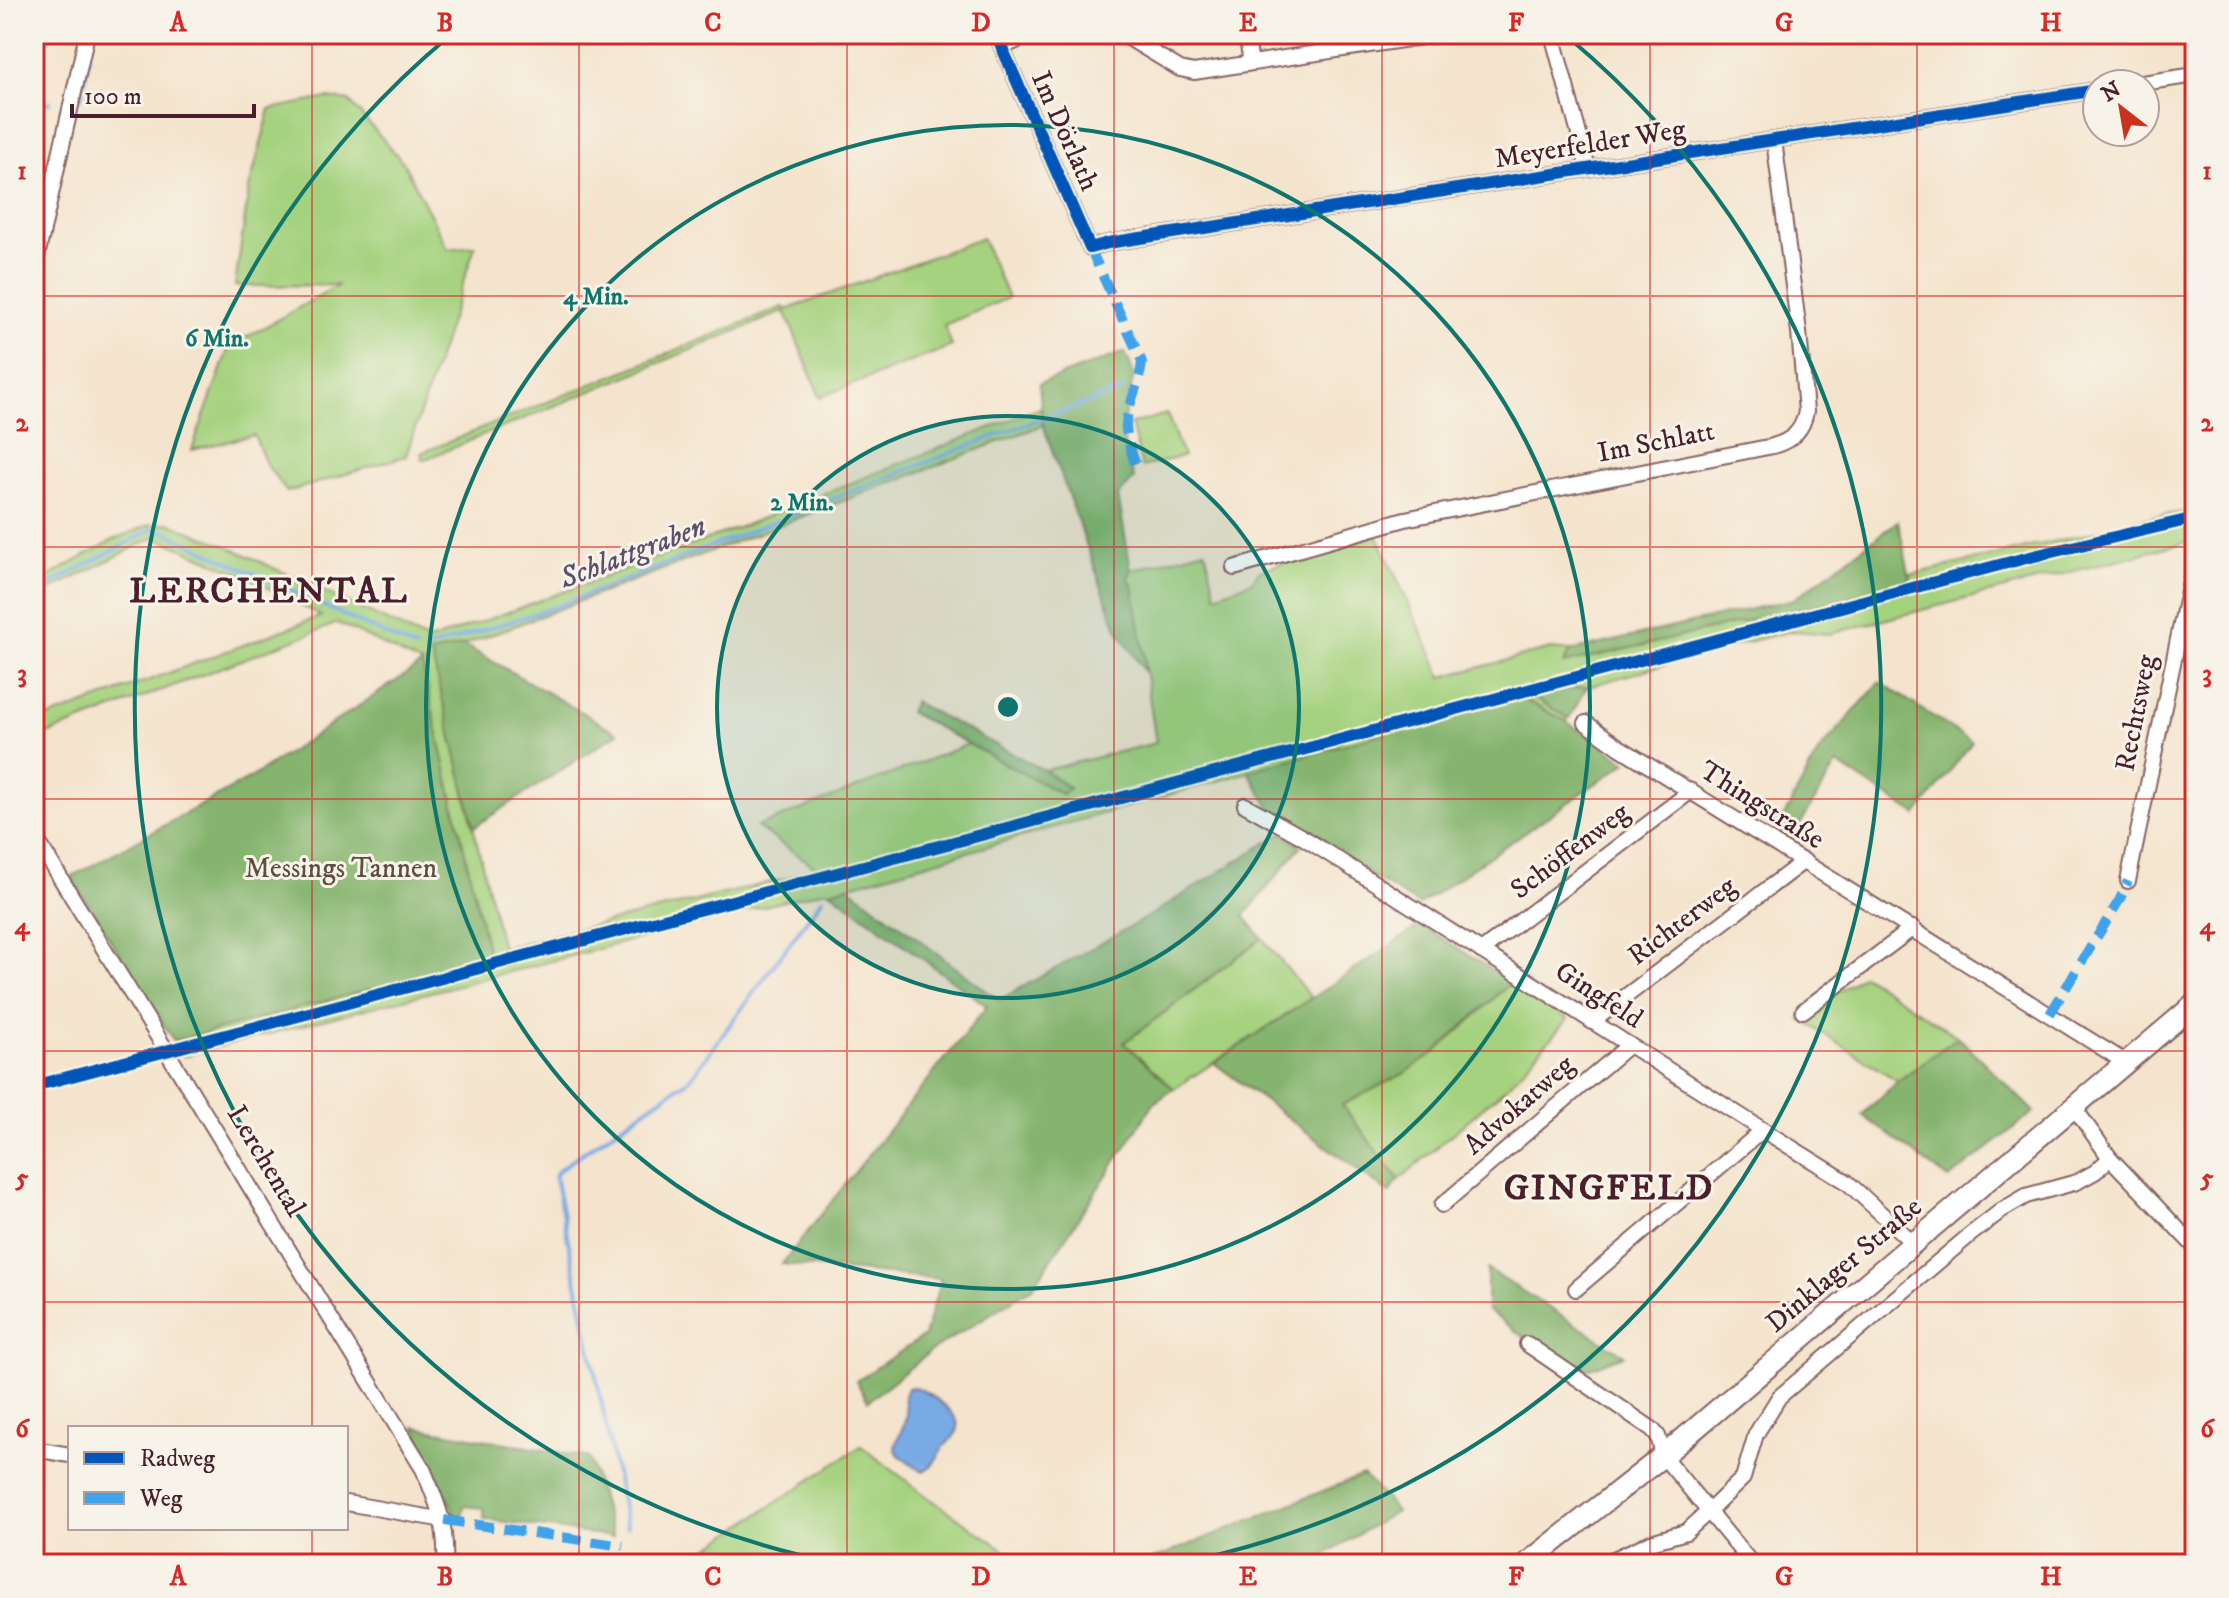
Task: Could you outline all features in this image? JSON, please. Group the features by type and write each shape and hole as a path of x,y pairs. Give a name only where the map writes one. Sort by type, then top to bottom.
{"main road":[{"name":"Dinklager Straße","path":"1526,1564 1663,1456 2195,1004"}],"street":[{"path":"34,270 87,34"},
{"path":"999,41 1033,34"},
{"path":"1122,34 1188,72 1378,39 1441,34"},
{"path":"1246,34 1251,63"},
{"path":"1552,34 1588,168"},
{"name":"Im Dörlath","path":"999,41 1090,248"},
{"path":"2161,80 2195,75"},
{"name":"Meyerfelder Weg","path":"1090,248 2081,92"},
{"name":"Im Schlatt","path":"1234,568 1405,519 1773,446 1794,436 1806,411 1774,140"},
{"name":"Rechtsweg","path":"2128,881 2195,557"},
{"name":"Thingstraße","path":"1586,723 1619,747 2125,1062"},
{"name":"Schöffenweg","path":"1481,951 1691,791"},
{"name":"Gingfeld","path":"1245,805 1304,838 1847,1182 1913,1243"},
{"name":"Lerchental","path":"34,835 423,1469 444,1520"},
{"name":"Richterweg","path":"1592,1022 1804,861"},
{"path":"1803,1011 1913,928"},
{"name":"Advokatweg","path":"1442,1205 1629,1045"},
{"path":"2073,1106 2110,1158 2195,1247"},
{"path":"1576,1289 1763,1130"},
{"path":"1603,1564 1651,1542 1686,1532 1743,1478 1756,1434 1766,1414 1795,1381 2002,1210 2026,1196 2077,1182 2095,1172 2110,1158"},
{"path":"1527,1344 1640,1419 1658,1436 1663,1456 1752,1564"},
{"path":"34,1449 68,1455"},
{"path":"348,1503 444,1520 445,1564"}],"green space":[{"path":"328,98 349,101 403,162 448,249 475,246 406,456 287,492 266,464 254,435 192,450 229,347 339,285 235,286 249,189 270,109"},
{"path":"982,238 1008,298 944,325 952,346 820,397 785,311 423,460 421,453 783,307 786,310"},
{"path":"1125,352 1134,374 1121,432 1134,479 1118,496 1131,570 1128,577 1133,587 1145,659 1144,671 1117,629 1043,425 1039,384"},
{"path":"1040,408 1043,425 464,645 432,653 502,948 801,875 817,868 757,827 968,744 1061,794 1069,788 1045,770 1156,743 1133,587 1128,577 1131,570 1205,550 1216,595 1251,582 1260,570 1377,535 1442,677 1551,649 1570,651 1564,663 1911,582 1910,575 2155,516 2195,511 2195,540 1829,634 1792,631 1587,687 1528,695 1569,718 1566,721 1517,696 830,891 183,1056 174,1041 488,958 422,664 338,623 34,739 34,723 321,616 248,577 155,537 34,598 34,585 113,540 149,525 168,523 225,545 429,641 735,529"},
{"path":"1167,414 1183,456 1142,467 1131,424"},
{"path":"1898,521 1911,583 1563,664 1570,651 1794,599"},
{"name":"Messings Tannen","path":"464,645 618,733 474,827 431,653"},
{"name":"Messings Tannen","path":"422,664 489,958 174,1041 71,877 252,777"},
{"path":"1880,682 1972,742 1917,815 1837,764 1788,844 1774,835 1819,751"},
{"path":"1587,687 1569,718 1527,694"},
{"path":"1517,696 1566,721 1627,762 1419,905 1308,837 1271,809 1248,771"},
{"path":"914,702 1044,770 1069,789 1062,794 909,712"},
{"path":"1282,833 1301,846 1244,916 1262,938 1124,1043 1174,1089 1154,1103 1033,1287 931,1351 868,1401 856,1381 924,1336 941,1279 782,1264 987,1006 830,891 848,886 999,1000 1149,916"},
{"path":"1421,925 1511,982 1436,1052 1405,1073 1342,1105 1399,1180 1389,1193 1214,1063"},
{"path":"1262,938 1311,998 1174,1089 1124,1043"},
{"path":"1863,975 1958,1037 1898,1081 1800,1019"},
{"path":"1511,982 1568,1019 1510,1084 1399,1180 1342,1105 1405,1073 1464,1027"},
{"path":"1958,1037 2034,1112 1949,1179 1862,1115 1898,1081"},
{"path":"1487,1269 1624,1355 1580,1372 1529,1341 1487,1310"},
{"path":"415,1427 589,1458 613,1537 484,1519 484,1508 464,1506 462,1517 455,1515"},
{"path":"861,1446 929,1498 1025,1564 684,1564"},
{"path":"1363,1475 1396,1511 1310,1564 1141,1564"}],"water":[{"path":"913,1387 941,1403 954,1416 958,1428 933,1464 923,1471 899,1455 895,1448 906,1415 904,1398 907,1388"}],"waterway":[{"path":"81,98 89,57"},
{"path":"34,107 50,102"},
{"name":"Schlattgraben","path":"426,649 558,606 1015,428 1123,390"},
{"name":"Schlattgraben","path":"34,593 153,529 416,649"},
{"path":"627,1527 555,1177 568,1163 690,1079 823,898"}],"marked path":[{"path":"1090,248 1142,362 1126,425 1137,469"},
{"path":"2050,1014 2128,881"},
{"path":"444,1520 623,1546"}],"cycle path":[{"path":"996,34 1090,248 2081,92"},
{"path":"34,1086 2022,559 2195,518"}],"district":[{"name":"LERCHENTAL","path":"269,591"},
{"name":"GINGFELD","path":"1609,1188"}]}
